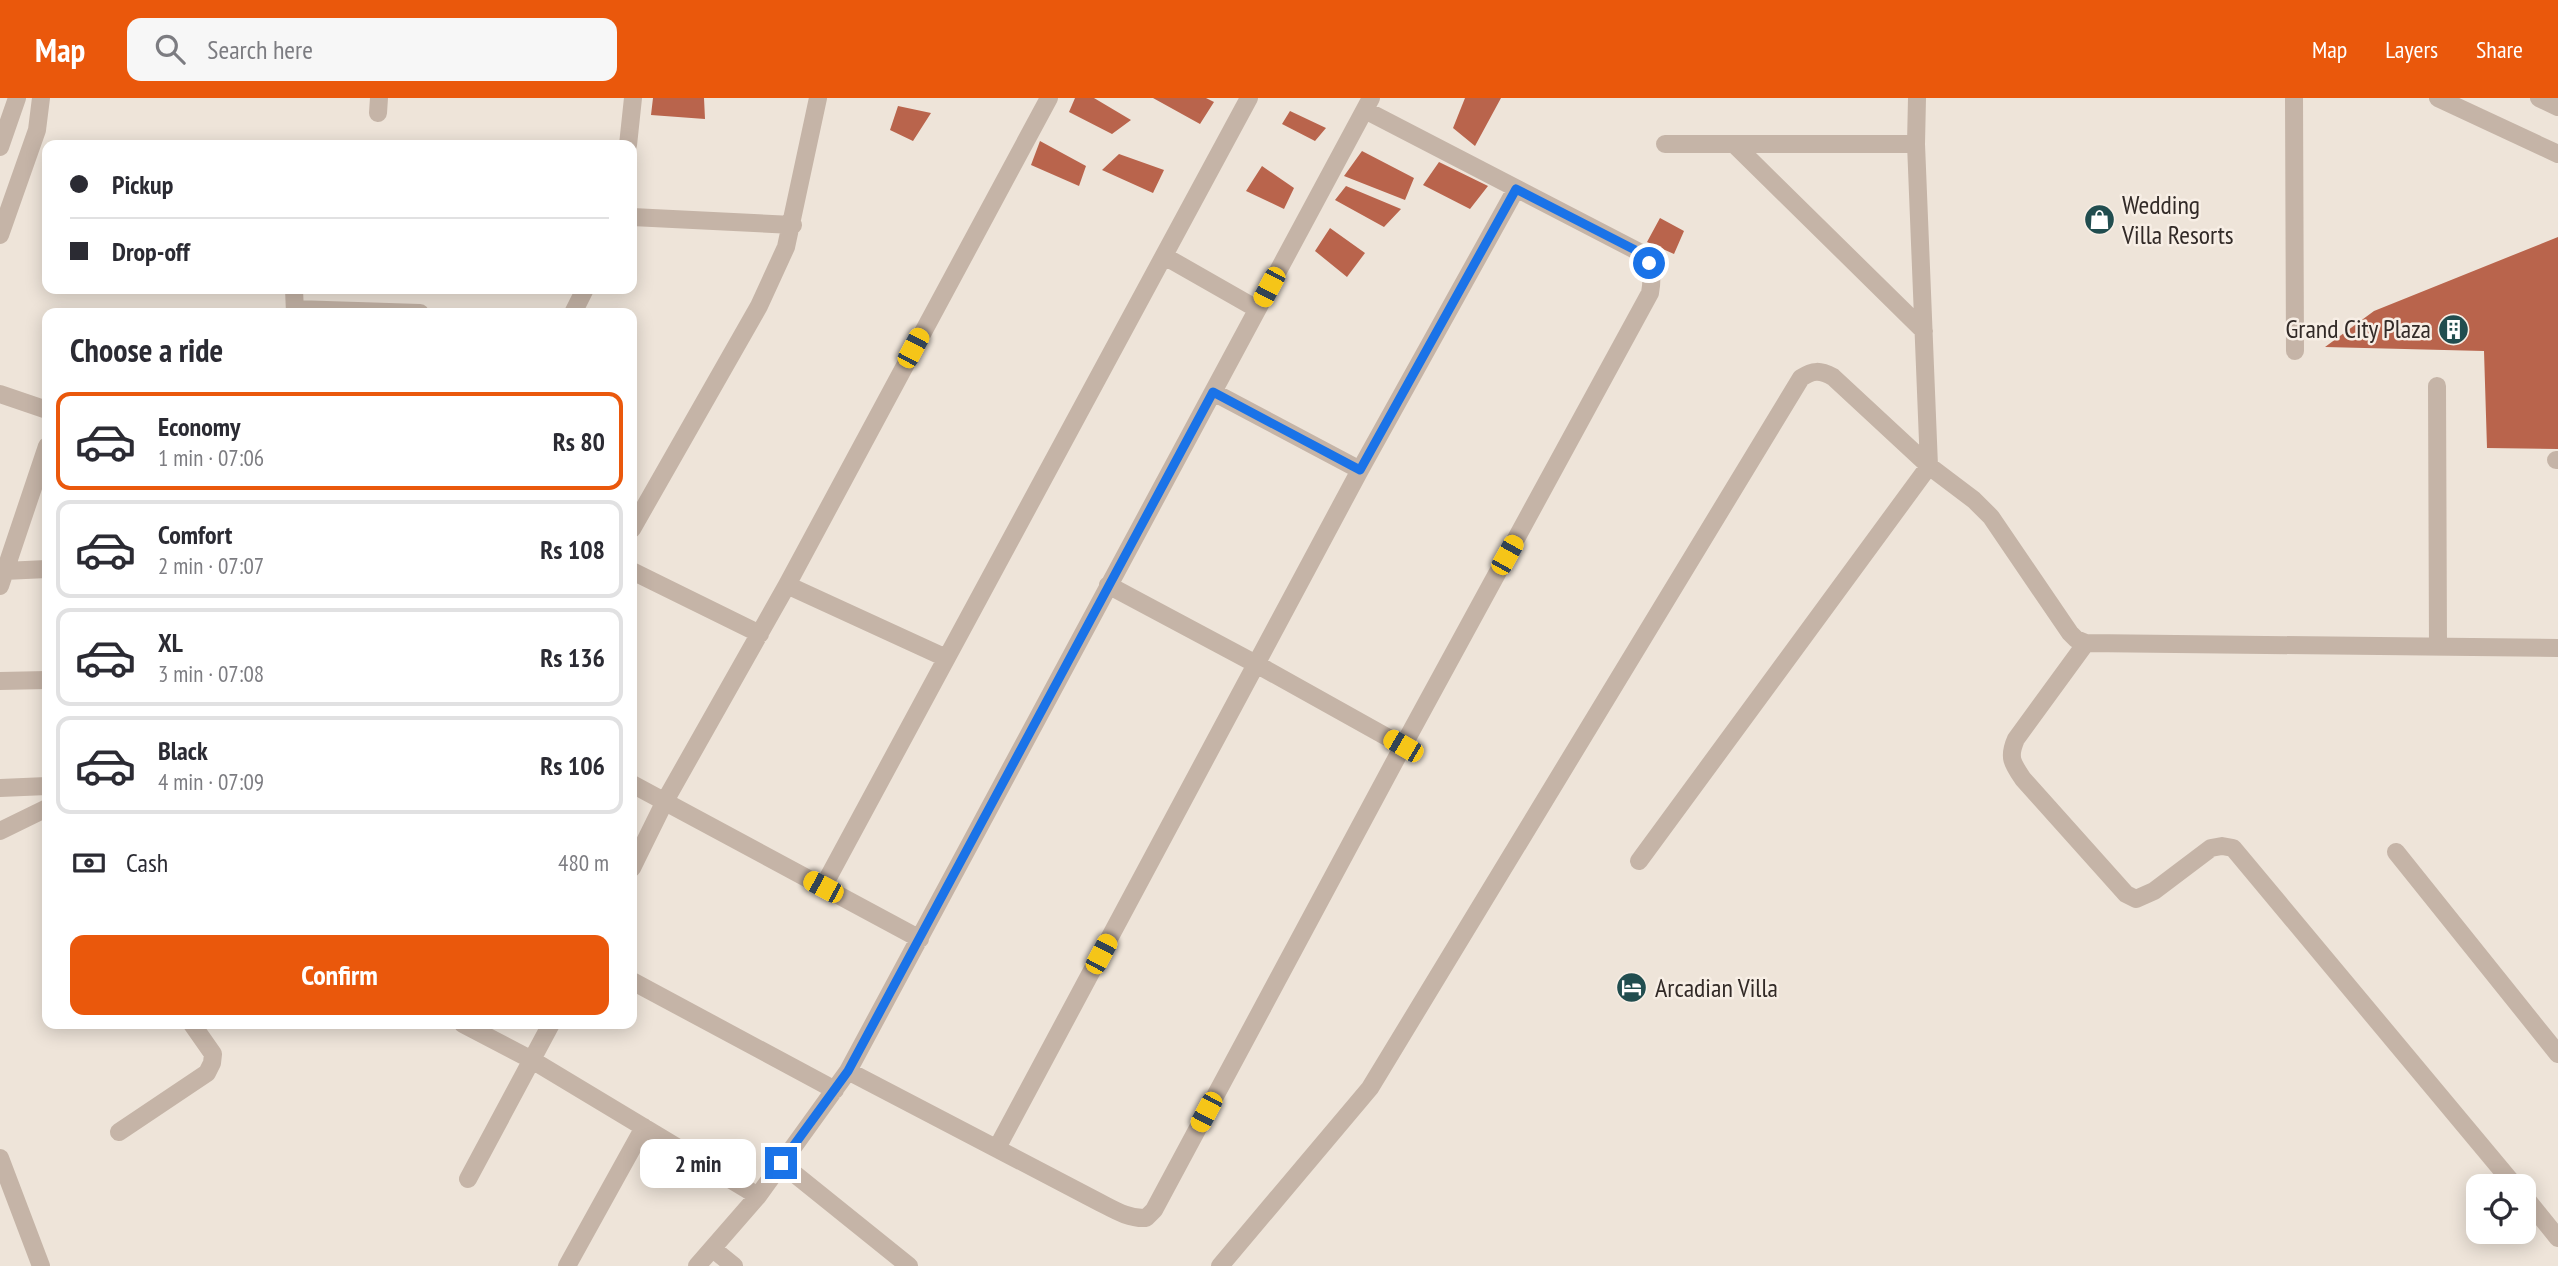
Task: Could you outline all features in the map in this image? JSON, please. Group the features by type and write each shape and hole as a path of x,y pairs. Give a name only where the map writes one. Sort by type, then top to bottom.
{"street":[{"path":"0,147 17,98"},
{"path":"2,223 37,130 41,98"},
{"path":"629,140 633,98"},
{"path":"637,520 759,306 786,247 793,225 818,98"},
{"path":"637,858 1049,98"},
{"path":"823,887 1249,98"},
{"path":"1639,861 1929,466 1916,144 1917,98"},
{"path":"2294,98 2295,351"},
{"path":"2438,98 2558,154"},
{"path":"2539,98 2558,107"},
{"path":"697,1266 758,1196 848,1071 1368,104 1516,189 1641,253 1649,263 1653,277 1650,293 1154,1210 1146,1218 1136,1218 1107,1206 848,1071"},
{"path":"1665,144 1916,144"},
{"path":"1734,144 1924,331"},
{"path":"997,1148 1360,470 1516,189"},
{"path":"637,217 793,225"},
{"path":"1164,256 1257,309"},
{"path":"1220,1266 1370,1088 1801,378 1811,372 1821,371 1833,377 1929,466 1974,500 1991,517 2070,633 2086,643 2558,648"},
{"path":"2437,386 2438,647"},
{"path":"1213,392 1360,470"},
{"path":"0,394 42,409"},
{"path":"2,579 42,461"},
{"path":"2,579 42,570"},
{"path":"637,573 760,634"},
{"path":"787,584 946,658"},
{"path":"1108,584 1403,746"},
{"path":"2086,643 2016,739 2011,751 2013,765 2023,779 2126,894 2136,899 2154,891 2211,849 2221,846 2233,849 2505,1174"},
{"path":"0,681 42,680"},
{"path":"0,788 42,786"},
{"path":"637,786 920,939"},
{"path":"0,831 42,810"},
{"path":"2396,852 2558,1054"},
{"path":"637,984 835,1090"},
{"path":"119,1132 207,1073 213,1054 196,1029"},
{"path":"473,1029 532,1059 758,1196"},
{"path":"468,1179 548,1029"},
{"path":"567,1266 643,1127"},
{"path":"0,1158 41,1266"},
{"path":"781,1163 909,1266"},
{"path":"2536,1211 2558,1238"},
{"path":"713,1249 734,1266"}],"building":[{"path":"653,98 704,98 705,119 651,115"},
{"path":"1075,98 1094,98 1131,120 1112,134 1069,112"},
{"path":"1153,98 1206,98 1214,102 1200,124"},
{"path":"1465,98 1501,98 1475,146 1453,128"},
{"path":"898,106 931,113 913,141 890,130"},
{"path":"1290,111 1326,128 1315,141 1282,124"},
{"path":"1040,141 1086,166 1079,186 1031,165"},
{"path":"1362,151 1414,178 1405,200 1344,176"},
{"path":"1119,154 1164,170 1153,193 1102,170"},
{"path":"1439,162 1488,186 1470,209 1423,185"},
{"path":"1262,166 1294,188 1284,209 1246,191"},
{"path":"1346,186 1401,209 1384,227 1335,200"},
{"path":"1660,218 1684,231 1674,254 1647,242"},
{"path":"1330,228 1365,253 1347,277 1315,251"},
{"name":"Grand City Plaza","path":"2558,237 2558,449 2487,448 2484,351 2325,347 2374,311"}],"place":[{"name":"Wedding Villa Resorts","path":"2099,220"},
{"name":"Grand City Plaza","path":"2454,329"},
{"name":"Arcadian Villa","path":"1632,988"}],"route":[{"path":"781,1163 848,1071 1213,392 1360,470 1516,189 1641,253 1649,263"}]}
